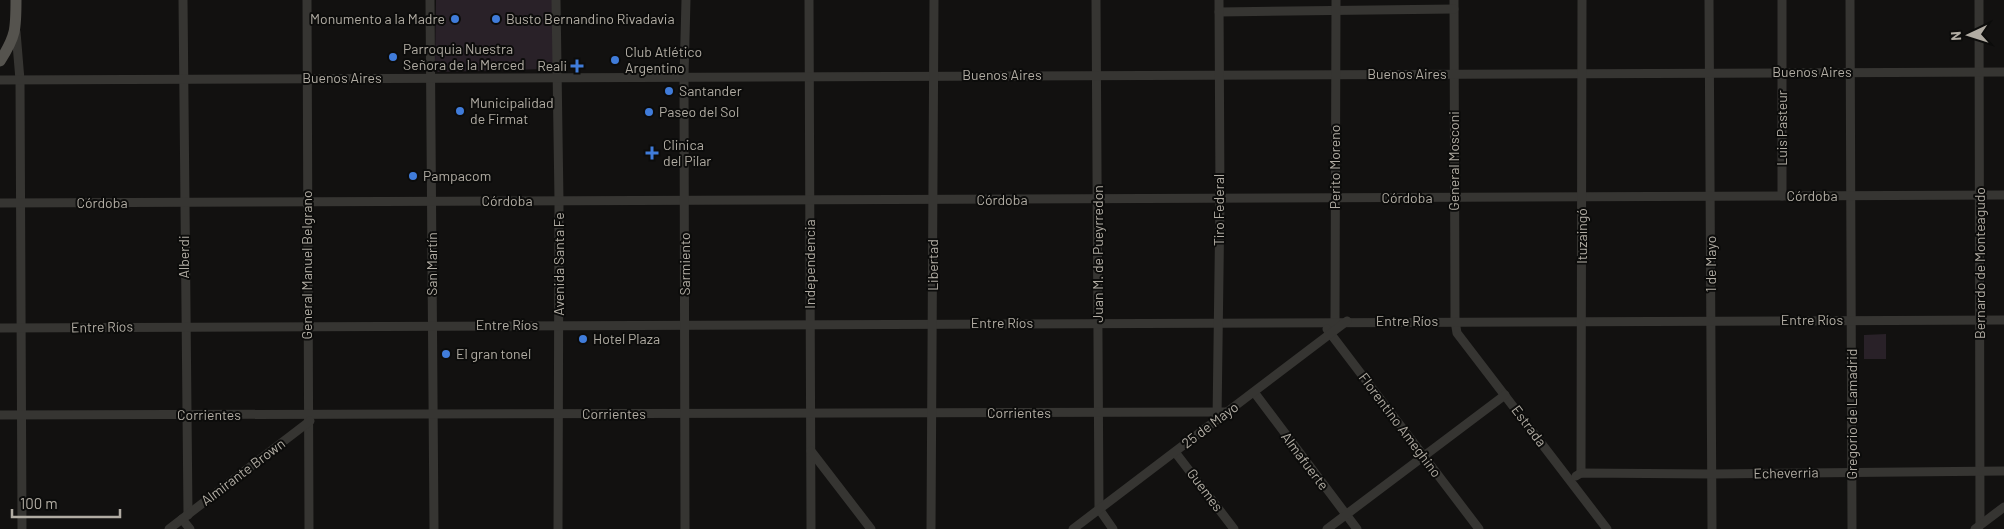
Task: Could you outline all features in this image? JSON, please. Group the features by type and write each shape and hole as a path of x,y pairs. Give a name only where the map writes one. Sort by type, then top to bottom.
{"main road":[{"path":"0,60 12,41 16,30 16,0"}],"street":[{"name":"Alberdi","path":"183,0 185,517"},
{"name":"General Manuel Belgrano","path":"307,0 309,529"},
{"name":"San Martín","path":"430,0 434,529"},
{"name":"Avenida Santa Fe","path":"556,0 559,201 558,529"},
{"name":"Sarmiento","path":"685,529 684,76 686,0"},
{"name":"Independencia","path":"809,0 811,529"},
{"name":"Libertad","path":"931,529 934,0"},
{"name":"Juan M. de Pueyrredon","path":"1096,0 1099,509"},
{"name":"Tiro Federal","path":"1217,416 1220,199 1219,0"},
{"name":"Perito Moreno","path":"1330,334 1335,321 1336,0"},
{"name":"Ituzaingó","path":"1581,473 1582,0"},
{"name":"1 de Mayo","path":"1709,0 1712,529"},
{"name":"Luis Pasteur","path":"1782,0 1782,196"},
{"name":"Gregorio de Lamadrid","path":"1850,0 1852,529"},
{"name":"Bernardo de Monteagudo","path":"1977,527 1980,471 1979,0"},
{"path":"1219,12 1336,11 1454,4"},
{"name":"General Mosconi","path":"1454,4 1455,321"},
{"path":"16,30 20,80 22,529"},
{"name":"Buenos Aires","path":"0,80 1097,74 2004,72"},
{"name":"Córdoba","path":"0,203 2004,195"},
{"name":"Entre Ríos","path":"0,328 1321,321 2004,320"},
{"name":"Florentino Ameghino","path":"1321,321 1479,529"},
{"name":"25 de Mayo","path":"1073,529 1175,452 1217,416 1228,412 1347,321"},
{"name":"Estrada","path":"1455,321 1457,333 1607,529"},
{"name":"Almafuerte","path":"1254,392 1357,529"},
{"path":"1327,529 1505,395"},
{"name":"Corrientes","path":"317,416 1098,412 1217,416"},
{"name":"Corrientes","path":"0,416 186,415 308,420"},
{"name":"Almirante Brown","path":"169,529 308,420 317,416"},
{"path":"810,451 871,529"},
{"name":"Guemes","path":"1175,452 1234,529"},
{"name":"Echeverria","path":"1581,473 1712,474 2004,471"},
{"path":"1569,480 1581,473"},
{"path":"1977,527 2004,507"},
{"path":"1099,509 1113,529"},
{"path":"185,517 190,529"}],"shaded area":[{"path":"436,0 553,0 553,63 547,69 438,72 435,69"},
{"path":"1886,334 1886,359 1864,359 1864,335"}],"place":[{"name":"Monumento a la Madre","path":"455,19"},
{"name":"Busto Bernandino Rivadavia","path":"496,19"},
{"name":"Parroquia Nuestra Señora de la Merced","path":"393,57"},
{"name":"Club Atlético Argentino","path":"615,60"},
{"name":"Reali","path":"577,66"},
{"name":"Santander","path":"669,91"},
{"name":"Municipalidad de Firmat","path":"460,111"},
{"name":"Paseo del Sol","path":"649,112"},
{"name":"Clinica del Pilar","path":"652,153"},
{"name":"Pampacom","path":"413,176"},
{"name":"Hotel Plaza","path":"583,339"},
{"name":"El gran tonel","path":"446,354"}]}
